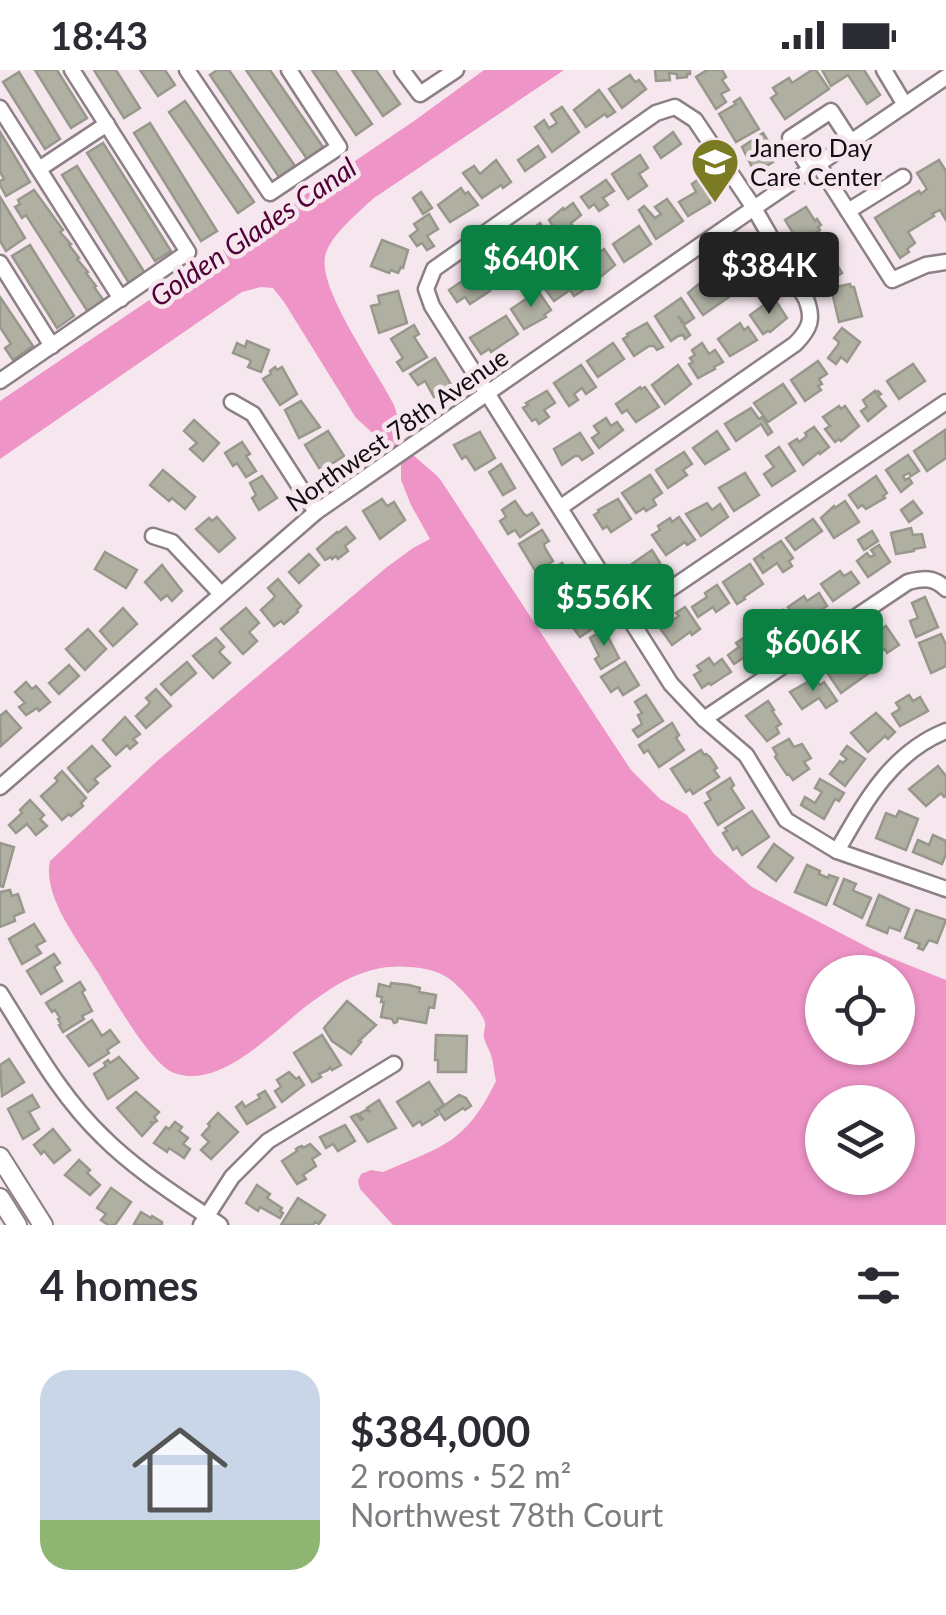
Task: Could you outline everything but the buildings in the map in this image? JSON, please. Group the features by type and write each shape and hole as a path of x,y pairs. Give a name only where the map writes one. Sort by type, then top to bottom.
{"main road":[{"path":"0,1157 42,1225"},
{"path":"0,1198 17,1225"}],"street":[{"path":"0,381 188,252 72,70"},
{"path":"187,70 270,193 339,146 289,70"},
{"path":"402,70 420,94 456,70"},
{"path":"884,70 904,106"},
{"name":"Northwest 78th Avenue","path":"0,787 316,512 942,80"},
{"path":"560,507 795,344 808,331 810,311 806,299 754,208 695,120 675,107 656,113 434,269 426,289 432,306 671,684 746,755 786,820 837,851 946,889"},
{"path":"0,108 121,298"},
{"path":"851,142 831,110 790,138 848,211 892,280 926,264 946,262"},
{"path":"39,168 108,124"},
{"path":"848,211 903,176"},
{"path":"0,263 52,346"},
{"path":"232,402 254,414 316,512"},
{"path":"629,617 946,402"},
{"path":"153,536 172,542 220,593"},
{"path":"704,719 908,582 926,578 940,582 946,589"},
{"path":"837,851 868,798 909,750 946,731"},
{"path":"0,993 55,1080 100,1136 204,1220 220,1225"},
{"path":"204,1220 232,1177 268,1141 394,1064"}],"water":[{"name":"Golden Glades Canal","path":"484,70 564,70 374,198 353,217 332,241 325,257 331,290 393,403 406,446 440,479 631,770 660,799 687,815 714,854 752,887 884,955 805,955 805,1065 915,1065 915,968 946,980 946,1225 393,1225 360,1189 361,1174 371,1170 383,1172 450,1140 474,1118 496,1081 483,1018 456,984 421,968 396,966 350,978 305,1007 245,1056 209,1073 192,1076 164,1067 132,1027 72,933 51,889 50,861 156,762 387,567 430,539 401,480 401,464 356,418 273,288 242,292 0,459 0,401"}],"place":[{"name":"Janero Day Care Center","path":"715,204"}]}
